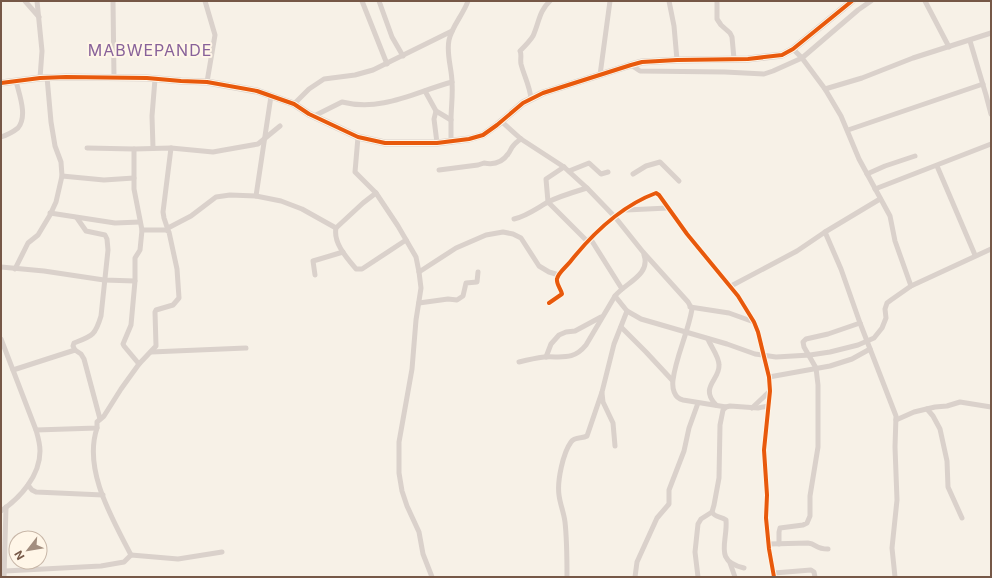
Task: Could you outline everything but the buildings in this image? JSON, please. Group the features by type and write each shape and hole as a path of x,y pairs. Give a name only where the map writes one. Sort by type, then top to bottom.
{"street":[{"path":"25,1 40,18"},
{"path":"15,269 28,243 38,235 56,202 62,176 43,78 38,1"},
{"path":"113,1 114,78"},
{"path":"205,1 215,35 207,82"},
{"path":"362,1 387,64"},
{"path":"380,1 392,37 403,56"},
{"path":"451,142 453,103 448,49 449,39 452,31 465,10 468,1"},
{"path":"531,99 531,92 521,64 522,55 520,51 532,38 543,8 550,1"},
{"path":"600,75 610,1"},
{"path":"669,1 674,26 677,60"},
{"path":"718,1 717,19 732,36 734,59"},
{"path":"1,83 43,78 147,78 207,82 233,86 294,104 314,116 358,137 385,144 451,142 482,135 518,107 544,93 642,62 760,58 782,54 793,49 844,4 852,1"},
{"path":"631,65 640,71 764,74 802,58 858,10 871,1"},
{"path":"925,1 949,47"},
{"path":"294,104 309,89 324,79 355,75 373,70 452,31"},
{"path":"825,89 862,78 913,58 970,41 991,33"},
{"path":"970,41 991,114"},
{"path":"793,49 802,58 825,89 848,130 856,152 890,216 895,241 911,286"},
{"path":"153,148 152,116 155,79"},
{"path":"1,137 18,128 22,121 22,112 16,81"},
{"path":"314,116 342,102 352,104 381,104 452,82"},
{"path":"848,130 983,84"},
{"path":"425,91 436,110 451,120"},
{"path":"256,196 271,96"},
{"path":"436,110 434,119 437,143"},
{"path":"501,121 521,139 564,167 587,188 615,217 643,252 685,298 692,310 672,380 676,397 698,403 726,407 752,408 768,406"},
{"path":"87,148 171,148 213,152 253,146 264,140 280,126"},
{"path":"358,137 355,172 376,193 416,257 420,272 419,303 411,376 399,442 398,473 402,491 419,532 423,554 432,577"},
{"path":"439,170 484,163 492,165 503,160 512,146 521,139"},
{"path":"875,189 991,144"},
{"path":"131,555 118,531 103,495 94,468 94,437 98,428 97,422 104,416 120,389 139,364 156,346 156,311 175,304 180,295 171,236 163,212 171,148"},
{"path":"134,149 135,201 142,230 140,250 135,258 135,281 131,325 123,344 139,364"},
{"path":"867,174 915,156"},
{"path":"633,174 646,166 660,162 679,181"},
{"path":"569,171 589,163 601,174 608,172"},
{"path":"937,166 975,255"},
{"path":"564,167 546,179 548,202 589,239 622,289"},
{"path":"62,176 104,180 134,178"},
{"path":"514,219 532,212 548,202 562,196 587,188"},
{"path":"549,303 562,294 557,283 559,275 589,239 623,211 656,192 662,198 687,234 731,286 754,322 758,332 769,377 770,391 764,450 767,495 766,518 774,575 811,570 814,572 815,577"},
{"path":"376,193 336,228 335,231 338,242 343,252 356,269 362,269 406,240"},
{"path":"142,230 168,229 191,216 216,198 230,195 256,196 280,201 302,209 336,228"},
{"path":"731,286 797,251 825,232 880,199"},
{"path":"623,211 668,208"},
{"path":"50,213 120,223 140,222"},
{"path":"77,218 86,231 101,234 107,237 108,250 99,324 92,336 74,343 73,346 75,350 83,356 100,419"},
{"path":"420,272 456,248 486,235 502,232 513,234 521,238 540,266 549,272 559,275"},
{"path":"825,232 841,269 860,323 892,404 896,420 895,447 897,500 892,548 895,577"},
{"path":"615,296 627,311 641,319 748,352 764,356 810,355 845,349 868,342 879,334 882,328 886,318 886,303 911,286 975,255 991,249"},
{"path":"315,275 313,261 343,252"},
{"path":"519,362 546,357 566,357 580,352 615,296 641,273 645,266 646,260 643,252"},
{"path":"1,267 44,271 104,280 135,281"},
{"path":"419,303 448,299 457,300 463,296 466,283 477,282 478,272"},
{"path":"690,306 728,313 754,322"},
{"path":"568,577 565,521 559,497 558,484 565,456 571,442 576,438 588,436 602,392 614,344 627,311"},
{"path":"546,357 550,344 559,335 566,332 575,331 602,317"},
{"path":"779,544 780,528 803,525 807,523 810,516 810,496 818,447 818,385 816,368 810,355 804,347 803,342 804,340 843,330 860,323"},
{"path":"621,328 672,380"},
{"path":"1,339 39,441 39,462 28,485 1,511"},
{"path":"708,339 719,361 719,368 711,384 709,394 716,405"},
{"path":"151,352 246,348"},
{"path":"769,377 842,363 870,349"},
{"path":"13,370 75,350"},
{"path":"752,408 770,391"},
{"path":"602,392 603,402 613,423 615,446"},
{"path":"896,420 906,415 927,409 947,406 960,402 991,407"},
{"path":"635,577 637,562 657,518 669,504 669,490 684,451 689,428 698,403"},
{"path":"698,577 695,552 698,524 701,519 712,512 714,506 719,478 721,415 722,410 726,407"},
{"path":"927,409 933,416 940,429 947,461 948,487 962,518"},
{"path":"36,430 98,428"},
{"path":"28,485 36,492 103,495"},
{"path":"6,507 5,574 101,566 124,562 131,555 178,558 222,552"},
{"path":"712,512 714,515 726,520 724,554 730,563 735,577"},
{"path":"769,544 812,543 818,548 828,549"},
{"path":"730,563 744,568"}],"cycle path":[{"path":"1,83 40,78 66,77 147,78 207,82 257,91 294,104 309,114 358,137 385,143 437,143 469,139 483,135 523,103 543,93 642,62 748,59 782,55 793,49 852,1"},
{"path":"549,303 562,294 557,281 559,275 598,231 631,205 656,193 659,195 687,234 738,296 754,322 758,332 769,377 770,391 764,450 767,495 766,518 774,577"}],"district":[{"name":"MABWEPANDE","path":"150,50"}]}
